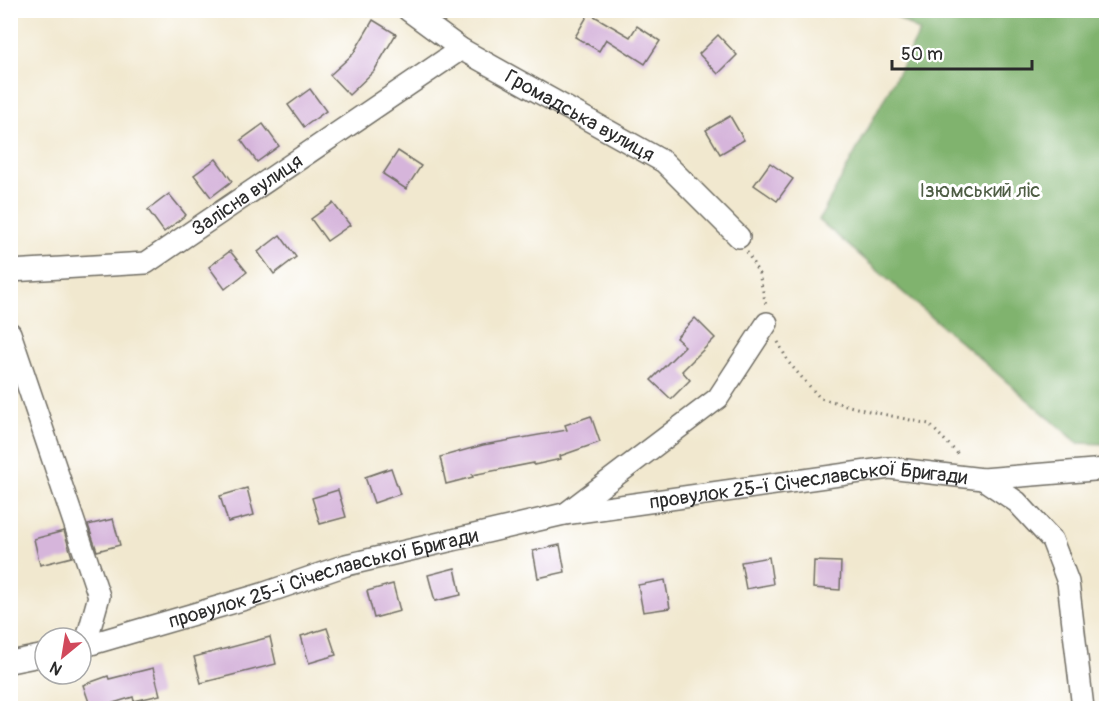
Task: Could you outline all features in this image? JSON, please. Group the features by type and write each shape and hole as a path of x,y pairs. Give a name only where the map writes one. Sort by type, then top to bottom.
{"street":[{"name":"Громадська вулиця","path":"408,10 461,50 664,162 739,237"},
{"name":"Залісна вулиця","path":"10,271 146,263 461,50"},
{"name":"провулок 25-ї Січеславської Бригади","path":"564,514 718,398 767,323"},
{"name":"провулок 25-ї Січеславської Бригади","path":"10,333 99,596 90,626"},
{"name":"провулок 25-ї Січеславської Бригади","path":"93,644 262,594 346,566 564,514 889,468 982,479 1107,469"},
{"path":"982,479 1017,502 1052,540 1068,582 1083,708"},
{"path":"10,662 33,657"}],"path":[{"path":"739,237 759,274 766,304 767,323 789,363 820,398 929,424 982,479"}],"green space":[{"name":"Ізюмський ліс","path":"888,11 1106,11 1106,444 1078,443 819,220 920,32"}],"building":[{"path":"589,13 630,37 637,26 660,41 645,64 606,39 599,51 575,37"},
{"path":"373,20 396,34 374,71 349,95 330,75 353,54"},
{"path":"718,35 737,55 718,74 699,54"},
{"path":"310,89 326,111 304,127 288,105"},
{"path":"730,116 744,140 720,154 706,130"},
{"path":"263,124 279,146 257,162 241,140"},
{"path":"398,151 421,166 406,189 383,174"},
{"path":"216,159 232,181 211,197 194,175"},
{"path":"770,163 793,179 777,201 754,185"},
{"path":"169,194 186,215 164,232 148,210"},
{"path":"333,203 350,225 327,241 311,219"},
{"path":"280,235 296,257 274,274 258,252"},
{"path":"230,251 247,272 225,289 209,267"},
{"path":"695,318 715,338 682,371 690,380 671,399 651,380 685,346 676,338"},
{"path":"591,416 600,442 560,456 561,459 472,475 473,477 446,484 440,457 483,445 567,430 565,425"},
{"path":"391,468 400,494 374,503 365,477"},
{"path":"247,488 254,515 228,522 220,496"},
{"path":"338,490 346,517 320,524 312,498"},
{"path":"113,519 120,545 97,551 88,525"},
{"path":"64,531 72,557 40,565 34,539"},
{"path":"560,545 565,572 538,578 533,551"},
{"path":"769,557 773,584 746,589 741,562"},
{"path":"814,561 841,562 840,590 813,588"},
{"path":"455,568 461,595 435,601 428,575"},
{"path":"665,580 670,608 643,612 638,585"},
{"path":"393,584 400,611 374,618 367,591"},
{"path":"327,628 336,655 309,663 301,636"},
{"path":"270,637 276,664 201,683 194,657"},
{"path":"153,668 160,695 134,701 133,697 91,708 83,686 93,686 93,681 108,676 109,679"}]}
